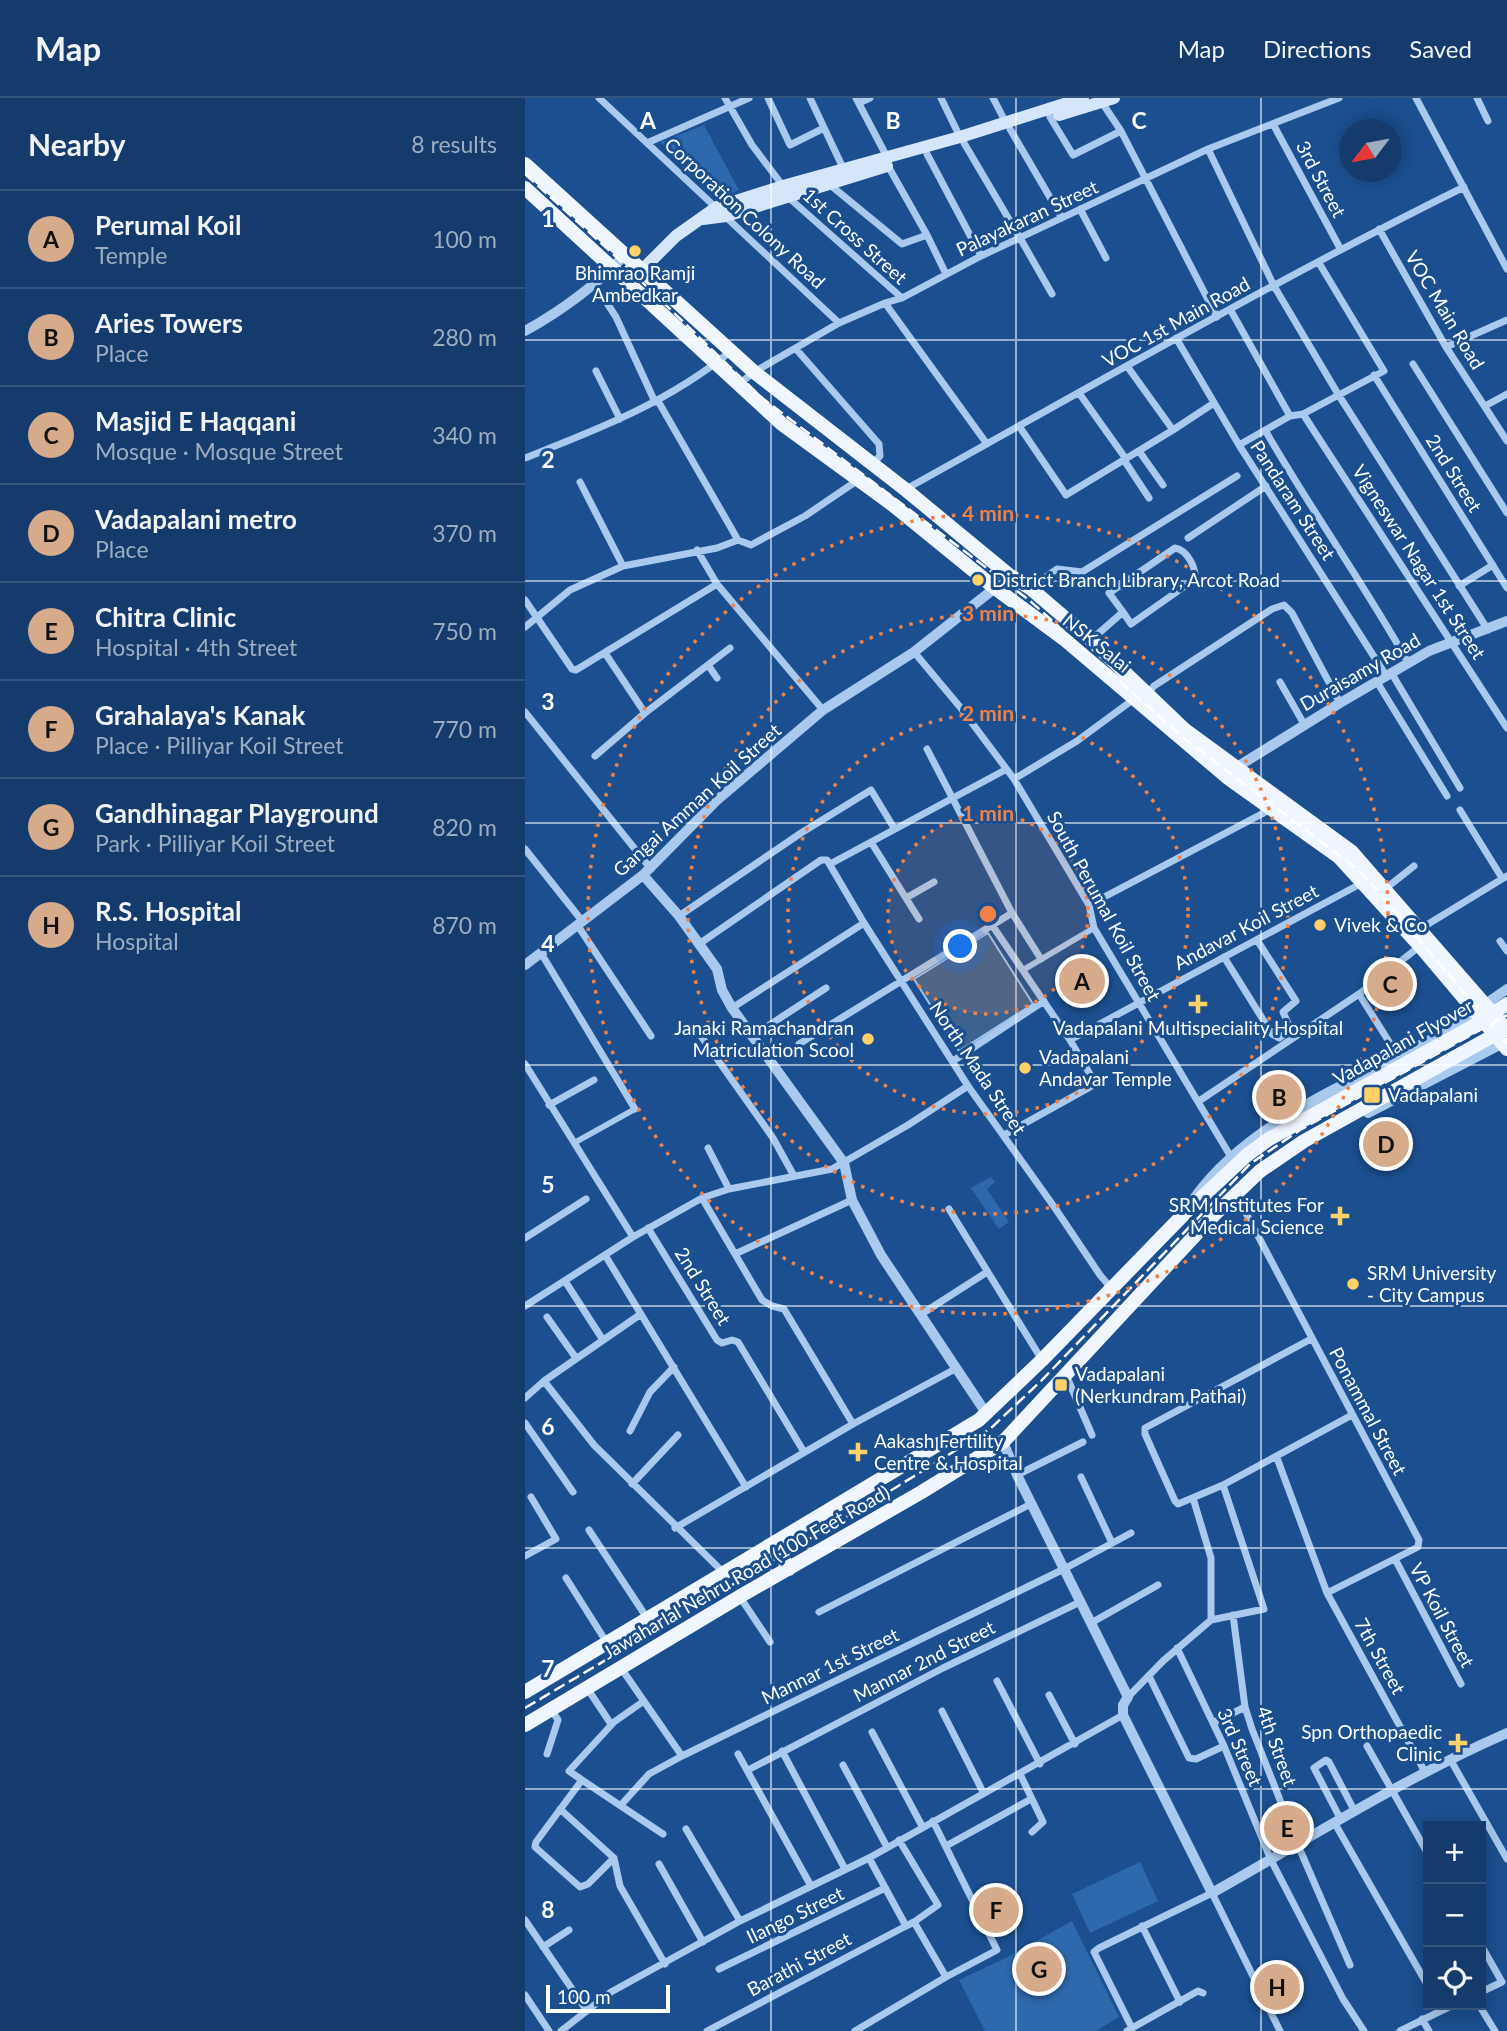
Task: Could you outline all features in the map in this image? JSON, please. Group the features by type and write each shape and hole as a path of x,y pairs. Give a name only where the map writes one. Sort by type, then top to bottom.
{"main road":[{"path":"786,192 829,184 888,162 1008,126 1048,108 1083,98"},
{"path":"1048,108 1114,98"},
{"path":"630,282 675,236 703,219 844,170 927,154 962,140"},
{"path":"525,164 754,372 871,465 906,489 1091,640 1141,696"},
{"name":"NSK Salai","path":"525,188 782,424 893,505 995,588 1141,696 1272,808 1339,858 1506,1038"},
{"path":"674,325 686,310"},
{"path":"689,340 702,324"},
{"path":"1032,615 1045,601"},
{"path":"1232,772 1352,852 1420,929 1479,1008"},
{"name":"Vadapalani Flyover","path":"1184,1214 1227,1172 1269,1139 1472,1027 1507,1004"},
{"name":"Vadapalani Flyover","path":"1201,1231 1260,1171 1304,1141 1506,1038"},
{"name":"Jawaharlal Nehru Road (100 Feet Road)","path":"525,1692 986,1413 1042,1360 1184,1214"},
{"name":"Jawaharlal Nehru Road (100 Feet Road)","path":"525,1725 1003,1442 1201,1231"},
{"path":"774,1543 789,1569"}],"street":[{"name":"Corporation Colony Road","path":"599,98 839,323"},
{"name":"1st Cross Street","path":"725,98 752,145 786,192 902,298"},
{"path":"647,143 749,98"},
{"path":"768,98 790,145 824,128"},
{"path":"810,98 844,170"},
{"path":"870,98 858,101 946,274"},
{"path":"993,98 1062,218"},
{"name":"Palayakaran Street","path":"738,385 754,372 839,323 902,298 981,256 1208,149 1339,98"},
{"path":"1416,98 1507,269"},
{"path":"1477,98 1488,121"},
{"path":"942,99 962,140 1052,294"},
{"path":"1100,100 1121,131 1147,179 1217,317"},
{"path":"1048,108 1073,155 1121,131"},
{"name":"3rd Street","path":"1273,124 1341,250"},
{"path":"1208,149 1274,286 1338,394 1488,630"},
{"path":"927,154 981,256"},
{"path":"829,184 902,244 927,234"},
{"name":"VOC 1st Main Road","path":"906,489 1176,338 1379,229 1464,187"},
{"path":"1080,209 1106,258"},
{"name":"VOC Main Road","path":"1379,229 1446,347 1507,441"},
{"path":"525,331 546,319 594,283 625,255"},
{"path":"1239,445 1290,416 1303,414 1384,371 1319,263"},
{"path":"594,283 616,317 657,401 738,540 751,545 805,516 858,480"},
{"path":"885,303 987,444"},
{"path":"1230,309 1290,416"},
{"path":"1446,347 1507,320"},
{"name":"Pandaram Street","path":"1176,338 1239,445 1386,678"},
{"path":"796,349 879,444 880,456 871,465"},
{"path":"525,458 657,401 687,385 732,351"},
{"path":"1413,365 1507,513"},
{"path":"1127,366 1173,430"},
{"path":"596,371 620,419"},
{"name":"2nd Street","path":"1374,374 1507,588"},
{"path":"1079,393 1149,498"},
{"path":"1485,406 1507,394"},
{"path":"1019,426 1066,495 1214,403"},
{"name":"Vigneswar Nagar 1st Street","path":"1303,414 1507,728"},
{"path":"1265,430 1320,521 1374,602 1409,664"},
{"path":"1139,451 1163,485"},
{"path":"1030,588 1057,569 1082,572 1237,476"},
{"path":"580,482 623,566"},
{"path":"1188,538 1266,486"},
{"path":"525,627 570,590 623,566 717,548 738,540"},
{"path":"1175,548 1183,551 1193,566 1195,579 1131,624 1122,612 1109,593 1175,548"},
{"path":"697,550 717,584 823,710"},
{"path":"1459,586 1493,565"},
{"path":"525,600 536,620 574,670 717,584"},
{"name":"Gangai Amman Koil Street","path":"525,965 647,872 716,801 823,710 914,652 995,588"},
{"path":"1014,779 1077,741 1154,686 1272,609 1284,605 1292,613 1340,703"},
{"path":"1091,640 1122,612"},
{"name":"Duraisamy Road","path":"1232,772 1304,724 1429,651 1507,621"},
{"path":"595,756 645,713 730,648"},
{"name":"South Perumal Koil Street","path":"914,652 960,707 1014,779 1089,905 1094,928 1231,1157"},
{"path":"605,653 645,713"},
{"path":"708,665 717,678"},
{"path":"1386,678 1460,788"},
{"path":"1386,678 1447,796"},
{"path":"1280,682 1304,724"},
{"path":"525,712 717,969 722,989 732,1008 843,1163 852,1200 881,1255 986,1413"},
{"path":"927,749 1012,912 1041,959"},
{"path":"698,944 821,860 830,862 871,842 1005,770"},
{"path":"679,916 800,834 871,790 894,828"},
{"path":"1089,905 1272,808"},
{"path":"1420,929 1505,877 1460,810"},
{"path":"871,842 919,919"},
{"path":"525,849 581,924 651,1036"},
{"name":"North Mada Street","path":"830,862 864,923 968,1086 1111,1288"},
{"path":"1385,889 1414,866"},
{"path":"906,898 934,882"},
{"name":"Andavar Koil Street","path":"1070,1040 1363,883"},
{"path":"799,1044 1012,912"},
{"path":"732,1008 864,923"},
{"path":"992,925 1070,1040 1094,1081 1091,1086 1004,1135"},
{"path":"1023,970 1094,928"},
{"path":"1224,957 1272,1034 1279,1038 1291,1030 1283,1012 1296,1000 1257,940"},
{"path":"1500,941 1507,951"},
{"path":"1199,1101 1359,994 1420,946"},
{"path":"541,953 635,1109 574,1143"},
{"path":"751,1037 826,988"},
{"name":"Jawaharlal Nehru Road (100 Feet Road)","path":"1184,1214 1207,1182 1231,1157 1295,1112 1439,1035 1507,989"},
{"path":"1359,994 1398,1056"},
{"path":"953,1061 1044,1001"},
{"path":"696,1028 773,1138 794,1176"},
{"path":"1439,1035 1457,1068"},
{"name":"Jawaharlal Nehru Road (100 Feet Road)","path":"1201,1231 1239,1200 1262,1175 1319,1139 1457,1068 1506,1038"},
{"path":"525,1064 633,1237"},
{"path":"549,1105 594,1080"},
{"path":"525,1306 633,1237 702,1198 729,1189 832,1169 968,1086"},
{"path":"708,1148 729,1189"},
{"path":"702,1198 762,1300 784,1309 853,1424"},
{"path":"525,1238 586,1199"},
{"path":"735,1254 852,1200"},
{"name":"Ponammal Street","path":"1239,1200 1419,1540 1418,1547 1327,1593"},
{"path":"949,1209 1042,1360"},
{"name":"2nd Street","path":"648,1228 717,1339 722,1343 732,1339 738,1342 804,1452"},
{"path":"605,1255 746,1487"},
{"path":"920,1315 987,1272"},
{"path":"565,1281 603,1340"},
{"path":"525,1398 544,1381 641,1314"},
{"path":"547,1317 576,1358"},
{"path":"1311,1339 1145,1428 1145,1434 1178,1503 1223,1485 1277,1458 1352,1415"},
{"path":"631,1430 650,1392 674,1367"},
{"path":"675,1528 853,1424 957,1368"},
{"path":"1066,1375 1092,1435"},
{"path":"544,1381 594,1446 724,1573"},
{"path":"525,1423 573,1492"},
{"path":"632,1484 678,1436"},
{"path":"1003,1442 1031,1504 1128,1697"},
{"path":"1017,1475 1083,1442"},
{"name":"7th Street","path":"1277,1458 1327,1593 1425,1772"},
{"path":"1081,1477 1112,1543"},
{"path":"1223,1485 1264,1609 1211,1620 1177,1648 1128,1697 1123,1705 1123,1715 1280,2031"},
{"path":"525,1556 556,1539 531,1497"},
{"path":"1193,1498 1211,1558 1211,1620"},
{"path":"819,1612 1031,1504"},
{"path":"589,1531 647,1619"},
{"name":"Mannar 1st Street","path":"621,1805 649,1774 682,1756 1064,1569 1131,1533"},
{"name":"VP Koil Street","path":"1395,1559 1461,1684"},
{"path":"566,1578 607,1643"},
{"path":"1091,1623 1157,1585"},
{"path":"740,1597 770,1642"},
{"name":"Mannar 2nd Street","path":"748,1770 943,1668 1080,1602"},
{"name":"4th Street","path":"1233,1615 1245,1707 1297,1843 1350,1965"},
{"name":"3rd Street","path":"1177,1648 1224,1745 1271,1860 1343,1999 1364,2031"},
{"path":"620,1667 682,1756"},
{"path":"1149,1676 1189,1758 1196,1759 1224,1745"},
{"path":"997,1681 1040,1764"},
{"path":"587,1687 611,1724"},
{"path":"1049,1695 1075,1744"},
{"path":"644,1701 611,1724 569,1771 663,1834"},
{"path":"1213,1723 1245,1707"},
{"path":"547,1754 558,1720 551,1709"},
{"path":"942,1711 983,1792"},
{"path":"561,2031 611,1992 740,1921 869,1858 1123,1715"},
{"path":"872,1732 922,1826"},
{"path":"1203,1993 1198,1991 1130,2030 1094,1952 1212,1893 1391,1789 1450,1758 1507,1733"},
{"path":"1367,1746 1423,1845"},
{"path":"782,1751 845,1869"},
{"path":"738,1754 811,1886"},
{"path":"1450,1758 1507,1859"},
{"path":"1354,1810 1329,1762 1326,1760 1316,1765 1314,1768 1337,1820 1423,1977"},
{"path":"843,1765 887,1847"},
{"path":"1020,1774 1043,1822 1032,1832"},
{"path":"582,1780 535,1842 537,1850 580,1887 589,1884 614,1858"},
{"path":"946,1846 1031,1799"},
{"path":"560,1809 614,1858 620,1886 665,1964"},
{"path":"856,2031 997,1950 933,1821"},
{"path":"686,1829 740,1921"},
{"name":"Barathi Street","path":"707,2031 910,1924 938,1905 899,1840"},
{"path":"869,1858 885,1888 946,1977"},
{"path":"659,1864 703,1942"},
{"name":"Ilango Street","path":"719,1969 885,1888"},
{"path":"525,1920 587,2011"},
{"path":"1142,1926 1180,2002"},
{"path":"544,1947 569,1930"},
{"path":"1486,1954 1502,1982 1486,1990"},
{"path":"525,1995 549,2031"},
{"path":"1400,2031 1436,2010"},
{"path":"1482,2010 1495,2031"},
{"path":"1422,2019 1429,2031"}],"shaded area":[{"path":"704,125 739,190 716,200 660,142"},
{"path":"988,933 1033,1004 959,1051 914,979"},
{"path":"991,1177 995,1182 987,1189 1009,1222 999,1229 971,1188"},
{"path":"1140,1862 1158,1901 1090,1933 1072,1894"},
{"path":"1072,1921 1119,2017 1096,2031 985,2031 959,1980 1006,1958"}],"railway":[{"path":"525,174 612,253 762,398 1029,600 1182,737 1351,864 1369,881 1507,1043"},
{"path":"525,1708 990,1429 1041,1381 1250,1164 1300,1130 1507,1015"}],"place":[{"name":"Bhimrao Ramji Ambedkar","path":"635,251"},
{"name":"District Branch Library, Arcot Road","path":"978,580"},
{"name":"Vivek & Co","path":"1320,925"},
{"name":"Perumal Koil","path":"1082,981"},
{"name":"Masjid E Haqqani","path":"1390,984"},
{"name":"Vadapalani Multispeciality Hospital","path":"1198,1004"},
{"name":"Janaki Ramachandran Matriculation Scool","path":"868,1039"},
{"name":"Vadapalani Andavar Temple","path":"1025,1068"},
{"name":"Vadapalani","path":"1372,1095"},
{"name":"Aries Towers","path":"1279,1097"},
{"name":"Vadapalani metro","path":"1386,1144"},
{"name":"SRM Institutes For Medical Science","path":"1340,1216"},
{"name":"SRM University - City Campus","path":"1353,1284"},
{"name":"Vadapalani (Nerkundram Pathai)","path":"1061,1385"},
{"name":"Aakash Fertility Centre & Hospital","path":"858,1452"},
{"name":"Spn Orthopaedic Clinic","path":"1458,1743"},
{"name":"Chitra Clinic","path":"1287,1828"},
{"name":"Grahalaya's Kanak","path":"996,1910"},
{"name":"Gandhinagar Playground","path":"1039,1969"},
{"name":"R.S. Hospital","path":"1277,1987"}]}
